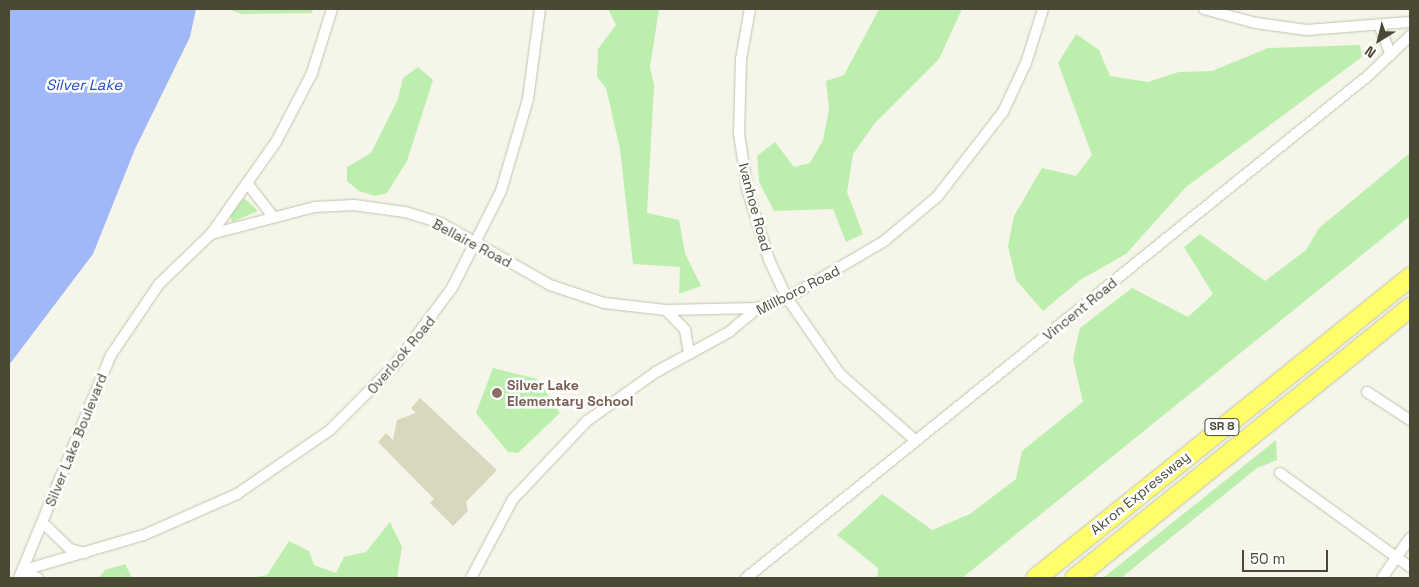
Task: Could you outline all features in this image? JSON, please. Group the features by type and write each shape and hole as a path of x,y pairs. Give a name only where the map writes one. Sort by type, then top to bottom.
{"highway":[{"name":"Akron Expressway","path":"1035,578 1410,277"},
{"name":"Akron Expressway","path":"1074,578 1410,307"}],"street":[{"name":"Silver Lake Boulevard","path":"22,574 84,412 111,355 160,284 211,234 248,183 303,94 332,9"},
{"name":"Overlook Road","path":"22,574 164,528 237,494 330,430 417,339 477,244 516,146 533,70 540,9"},
{"name":"Ivanhoe Road","path":"750,9 738,93 741,155 755,219 787,298 845,381 916,440"},
{"name":"Millboro Road","path":"471,578 494,530 542,465 608,404 689,352 729,332 758,308 787,298 883,242 956,177 983,142 1015,88 1043,9"},
{"path":"1204,9 1286,28 1380,27 1410,22"},
{"path":"1380,27 1391,55"},
{"name":"Vincent Road","path":"746,578 1391,55 1410,36"},
{"path":"248,183 272,215"},
{"name":"Bellaire Road","path":"211,234 272,215 332,206 386,208 441,223 542,281 585,298 666,310 758,308"},
{"path":"666,310 685,330 689,352"},
{"path":"1367,392 1410,420"},
{"path":"1280,473 1410,567"},
{"path":"43,523 70,549 85,553"},
{"path":"1382,578 1410,538"},
{"path":"22,574 38,578"}],"green space":[{"path":"228,9 313,9 312,13 241,14"},
{"path":"608,9 659,9 650,67 654,85 647,213 679,220 685,253 701,286 679,294 680,267 633,264 620,149 606,88 597,77 598,49 616,25"},
{"path":"879,9 962,9 939,59 875,123 853,154 847,192 863,234 846,242 833,209 774,211 759,182 757,156 775,142 794,167 810,163 823,140 829,109 826,81 844,75"},
{"path":"1076,34 1099,50 1110,76 1148,82 1179,72 1212,71 1268,48 1360,45 1362,57 1186,187 1126,254 1080,280 1043,311 1016,280 1008,246 1014,216 1042,168 1076,176 1092,155 1058,63"},
{"path":"418,67 433,80 407,161 387,193 375,196 359,191 347,181 347,167 371,153 398,99 403,78"},
{"path":"1410,153 1410,216 962,578 877,578 878,568 837,535 882,494 932,530 970,514 1016,479 1022,451 1083,402 1073,359 1080,328 1132,288 1188,317 1213,294 1184,247 1200,234 1265,281 1306,250 1319,228"},
{"path":"244,198 258,211 232,222 230,215"},
{"path":"493,368 537,379 560,413 518,453 508,452 476,413"},
{"path":"1276,440 1277,460 1257,468 1121,578 1103,578"},
{"path":"390,522 402,547 397,578 249,578 267,575 289,541 309,551 314,565 336,573 344,557 366,552"},
{"path":"125,564 132,578 99,578 105,570"}],"water":[{"name":"Silver Lake","path":"9,9 196,9 190,37 135,149 93,254 9,365"}],"building":[{"path":"420,398 497,470 466,502 468,511 453,526 430,503 434,499 378,442 386,433 393,440 397,420 416,413 411,408"}],"place":[{"name":"Silver Lake Elementary School","path":"497,393"}]}
